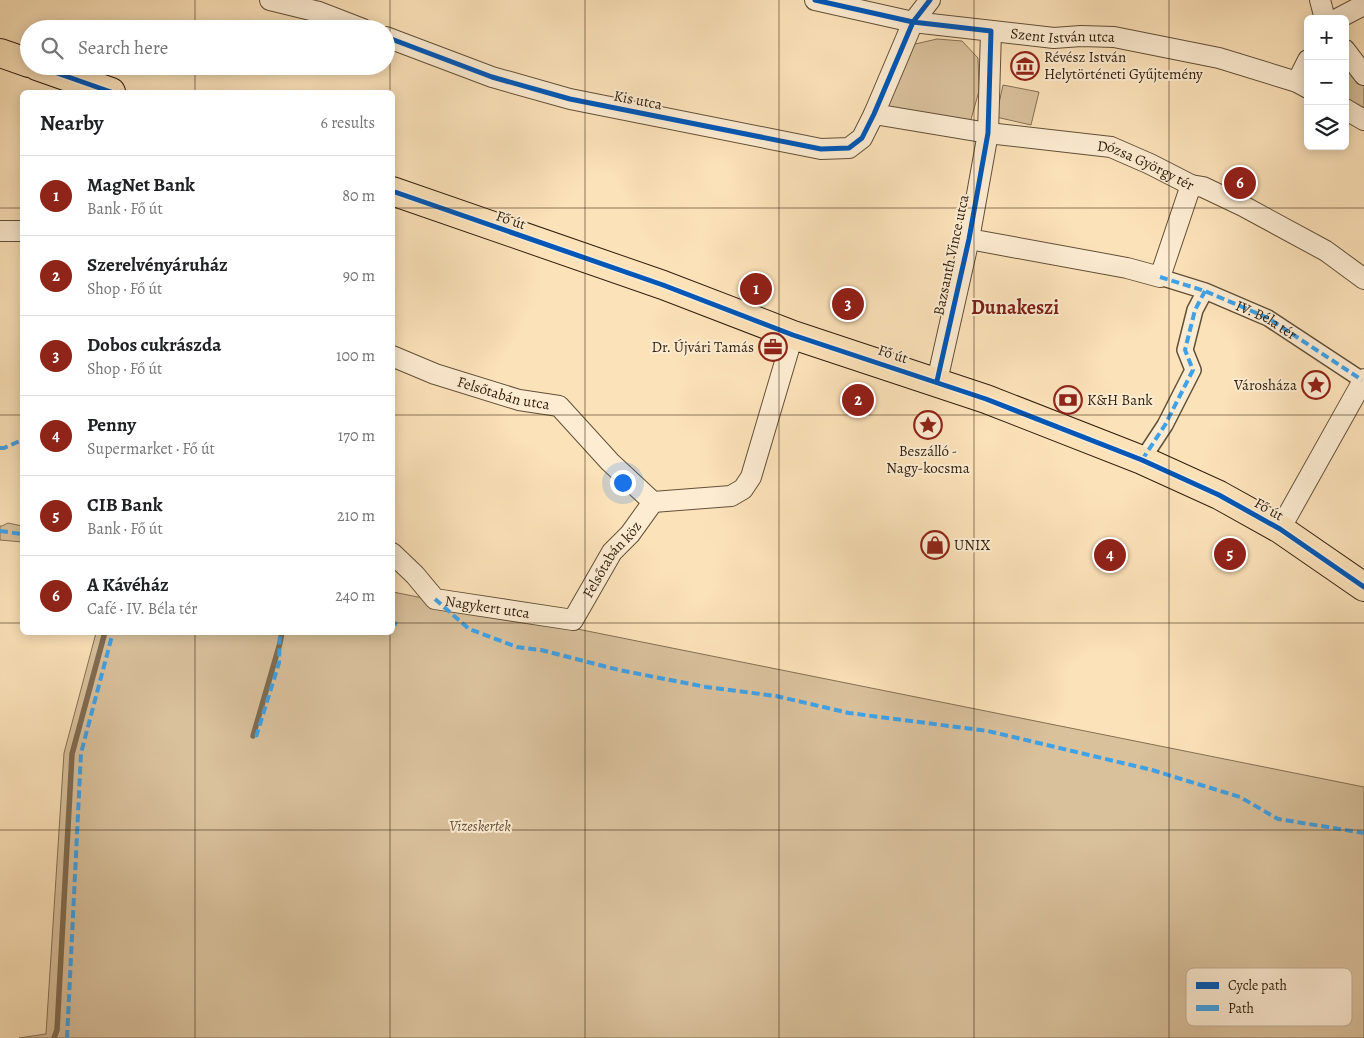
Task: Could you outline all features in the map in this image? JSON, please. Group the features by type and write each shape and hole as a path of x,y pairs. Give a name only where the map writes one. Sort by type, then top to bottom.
{"main road":[{"path":"0,53 20,60"},
{"path":"63,75 105,90"},
{"name":"Fő út","path":"395,192 663,286 793,335 937,381 1142,460 1219,495 1280,529 1364,587"}],"street":[{"path":"270,0 319,12 340,20"},
{"path":"815,0 913,22 930,0"},
{"path":"1320,0 1324,15"},
{"path":"1345,15 1358,8 1364,2"},
{"name":"Szent István utca","path":"913,22 1054,38 1081,36 1114,37 1219,58 1302,85"},
{"name":"Kis utca","path":"395,40 492,76 570,99 821,150 849,148 862,138 913,22"},
{"name":"Bazsanth Vince utca","path":"937,381 969,239 988,133 991,31"},
{"path":"1349,55 1364,75"},
{"path":"1349,111 1364,120"},
{"name":"Dózsa György tér","path":"874,114 988,133 1111,147 1191,185 1160,277"},
{"path":"1191,185 1203,187 1221,195 1326,251 1364,279"},
{"path":"0,230 20,231"},
{"path":"969,239 1127,268 1160,277"},
{"name":"IV. Béla tér","path":"1160,277 1205,291 1268,318 1363,380"},
{"path":"1142,460 1165,425 1193,370 1185,350 1195,310 1205,291"},
{"path":"653,502 731,496 743,489 751,477 793,335"},
{"name":"Felsőtabán utca","path":"395,357 434,374 519,400 559,406 610,462 653,502"},
{"path":"1280,529 1363,380"},
{"name":"Felsőtabán köz","path":"573,620 612,552 630,534 653,502"},
{"name":"Nagykert utca","path":"395,556 415,575 434,599 573,620"}],"green space":[{"path":"937,39 962,41 978,58 979,91 970,123 882,107 911,45"},
{"path":"1349,55 1364,75 1364,120 1349,111"},
{"path":"1003,85 1039,92 1031,125 996,117"},
{"path":"8,523 20,526 20,542 0,540 0,526"},
{"name":"Vizeskertek","path":"395,592 1364,787 1364,1038 19,1038 46,1034 64,753 95,635 395,635"}],"waterway":[{"path":"54,1038 57,1030 72,754 104,635"},
{"path":"253,736 281,635"}],"marked path":[{"path":"1160,277 1205,291 1268,318 1362,380"},
{"path":"1142,460 1165,425 1193,370 1185,350 1195,310 1205,291"},
{"path":"0,448 20,441"},
{"path":"0,531 20,534"},
{"path":"435,599 469,629 517,647 541,650 619,670 706,687 776,696 849,713 988,731 1152,770 1240,797 1278,819 1364,833"},
{"path":"67,1038 81,753 112,635"},
{"path":"256,737 279,663 280,635"}],"cycle path":[{"path":"815,0 913,22 991,31 988,133 969,239 937,381"},
{"path":"395,40 492,77 570,99 821,149 849,148 862,138 913,22 930,0"},
{"path":"63,75 105,90"},
{"path":"395,192 663,285 793,335 986,399 1142,460 1219,495 1280,529 1364,587"}],"place":[{"name":"Révész István Helytörténeti Gyűjtemény","path":"1025,66"},
{"name":"A Kávéház","path":"1240,183"},
{"name":"MagNet Bank","path":"756,289"},
{"name":"Dobos cukrászda","path":"848,304"},
{"name":"Dr. Újvári Tamás","path":"773,347"},
{"name":"Városháza","path":"1316,385"},
{"name":"Szerelvényáruház","path":"858,400"},
{"name":"K&H Bank","path":"1068,400"},
{"name":"Beszálló - Nagy-kocsma","path":"928,425"},
{"name":"UNIX","path":"935,545"},
{"name":"CIB Bank","path":"1230,554"},
{"name":"Penny","path":"1110,555"}],"district":[{"name":"Dunakeszi","path":"1015,307"}]}
